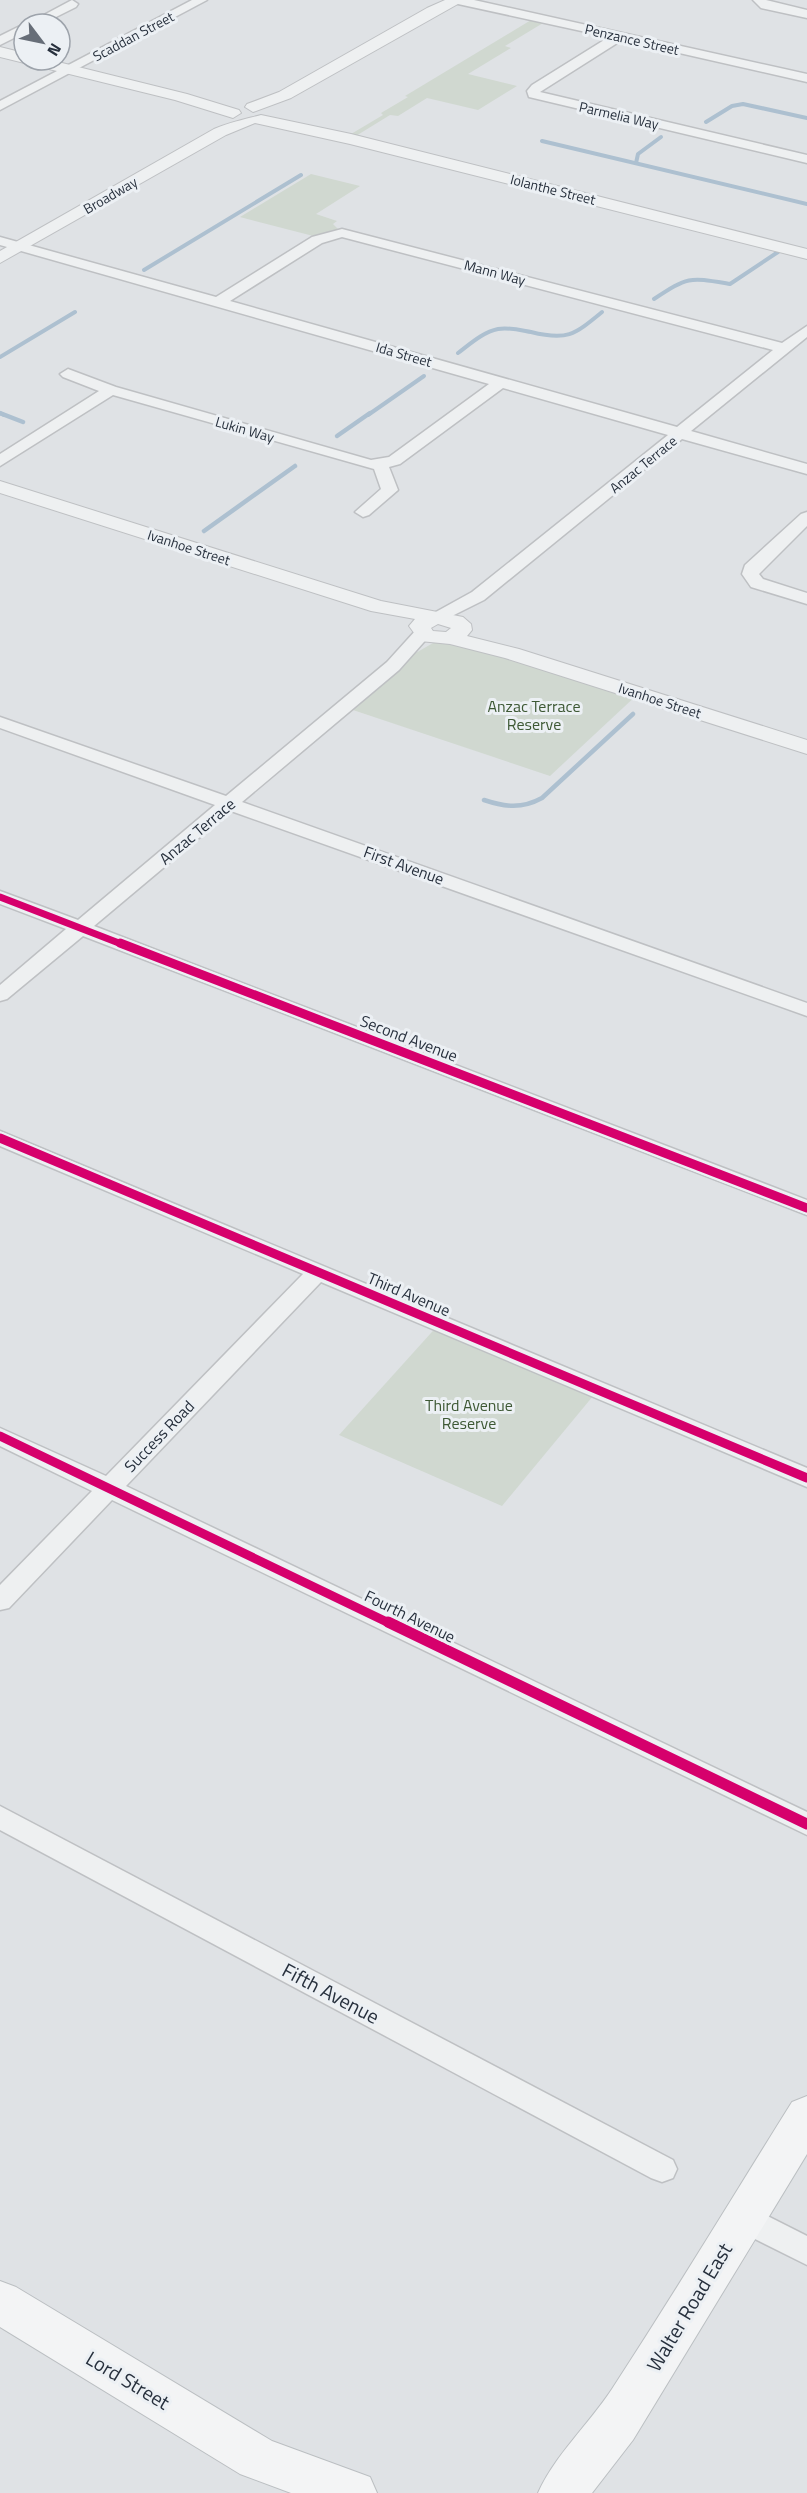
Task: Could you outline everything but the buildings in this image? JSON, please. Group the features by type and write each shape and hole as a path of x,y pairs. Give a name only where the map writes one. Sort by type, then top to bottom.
{"main road":[{"name":"Walter Road East","path":"562,2493 616,2424 677,2329 807,2115"},
{"name":"Lord Street","path":"0,2302 256,2458 353,2493"},
{"name":"Lord Street","path":"256,2458 293,2493"}],"street":[{"name":"Scaddan Street","path":"72,68 201,0"},
{"name":"Penzance Street","path":"458,0 807,78"},
{"name":"Broadway","path":"0,258 432,11 458,0"},
{"path":"759,0 765,5 807,14"},
{"path":"56,12 72,4"},
{"name":"Parmelia Way","path":"620,36 537,88 533,91 534,94 807,159"},
{"name":"Iolanthe Street","path":"72,70 807,252"},
{"name":"Scaddan Street","path":"0,106 64,72"},
{"name":"Mann Way","path":"219,302 321,238 342,233 785,348"},
{"name":"Ida Street","path":"0,241 503,381 807,469"},
{"name":"Anzac Terrace","path":"0,995 393,666 807,330"},
{"name":"Lukin Way","path":"68,374 111,390 364,464 380,465"},
{"path":"363,512 390,490 380,465 394,461 503,381"},
{"path":"0,461 111,390"},
{"name":"Ivanhoe Street","path":"0,487 807,747"},
{"path":"807,517 751,569 750,574 757,583 807,599"},
{"name":"First Avenue","path":"0,722 230,802 807,1010"},
{"name":"Second Avenue","path":"0,897 807,1208"},
{"name":"Third Avenue","path":"0,1138 807,1478"},
{"name":"Success Road","path":"0,1601 318,1272"},
{"name":"Fourth Avenue","path":"0,1436 807,1824"},
{"name":"Fifth Avenue","path":"0,1817 662,2169"},
{"path":"744,2218 807,2251"}],"green space":[{"path":"536,17 548,20 505,46 511,48 468,74 517,86 478,110 427,98 398,116 390,115 351,139 346,137 408,97 405,96"},
{"path":"311,174 360,186 316,214 337,221 333,224 342,233 321,238 240,217"},
{"name":"Anzac Terrace Reserve","path":"440,639 639,693 550,776 344,707 393,666"},
{"name":"Third Avenue Reserve","path":"440,1323 598,1390 502,1506 339,1435"}],"waterway":[{"path":"706,122 732,106 743,104 807,118"},
{"path":"636,163 638,154 661,137"},
{"path":"542,141 807,204"},
{"path":"144,270 301,175"},
{"path":"654,299 690,280 730,284 778,252"},
{"path":"0,357 75,312"},
{"path":"458,353 482,336 498,329 514,329 553,336 570,334 602,312"},
{"path":"368,415 424,376"},
{"path":"4,415 0,413 23,422"},
{"path":"337,436 370,413"},
{"path":"204,531 295,466"},
{"path":"484,800 513,806 535,802 542,798 633,714"}],"cycle path":[{"path":"0,897 807,1208"},
{"path":"0,1138 807,1478"},
{"path":"0,1436 807,1824"}]}
